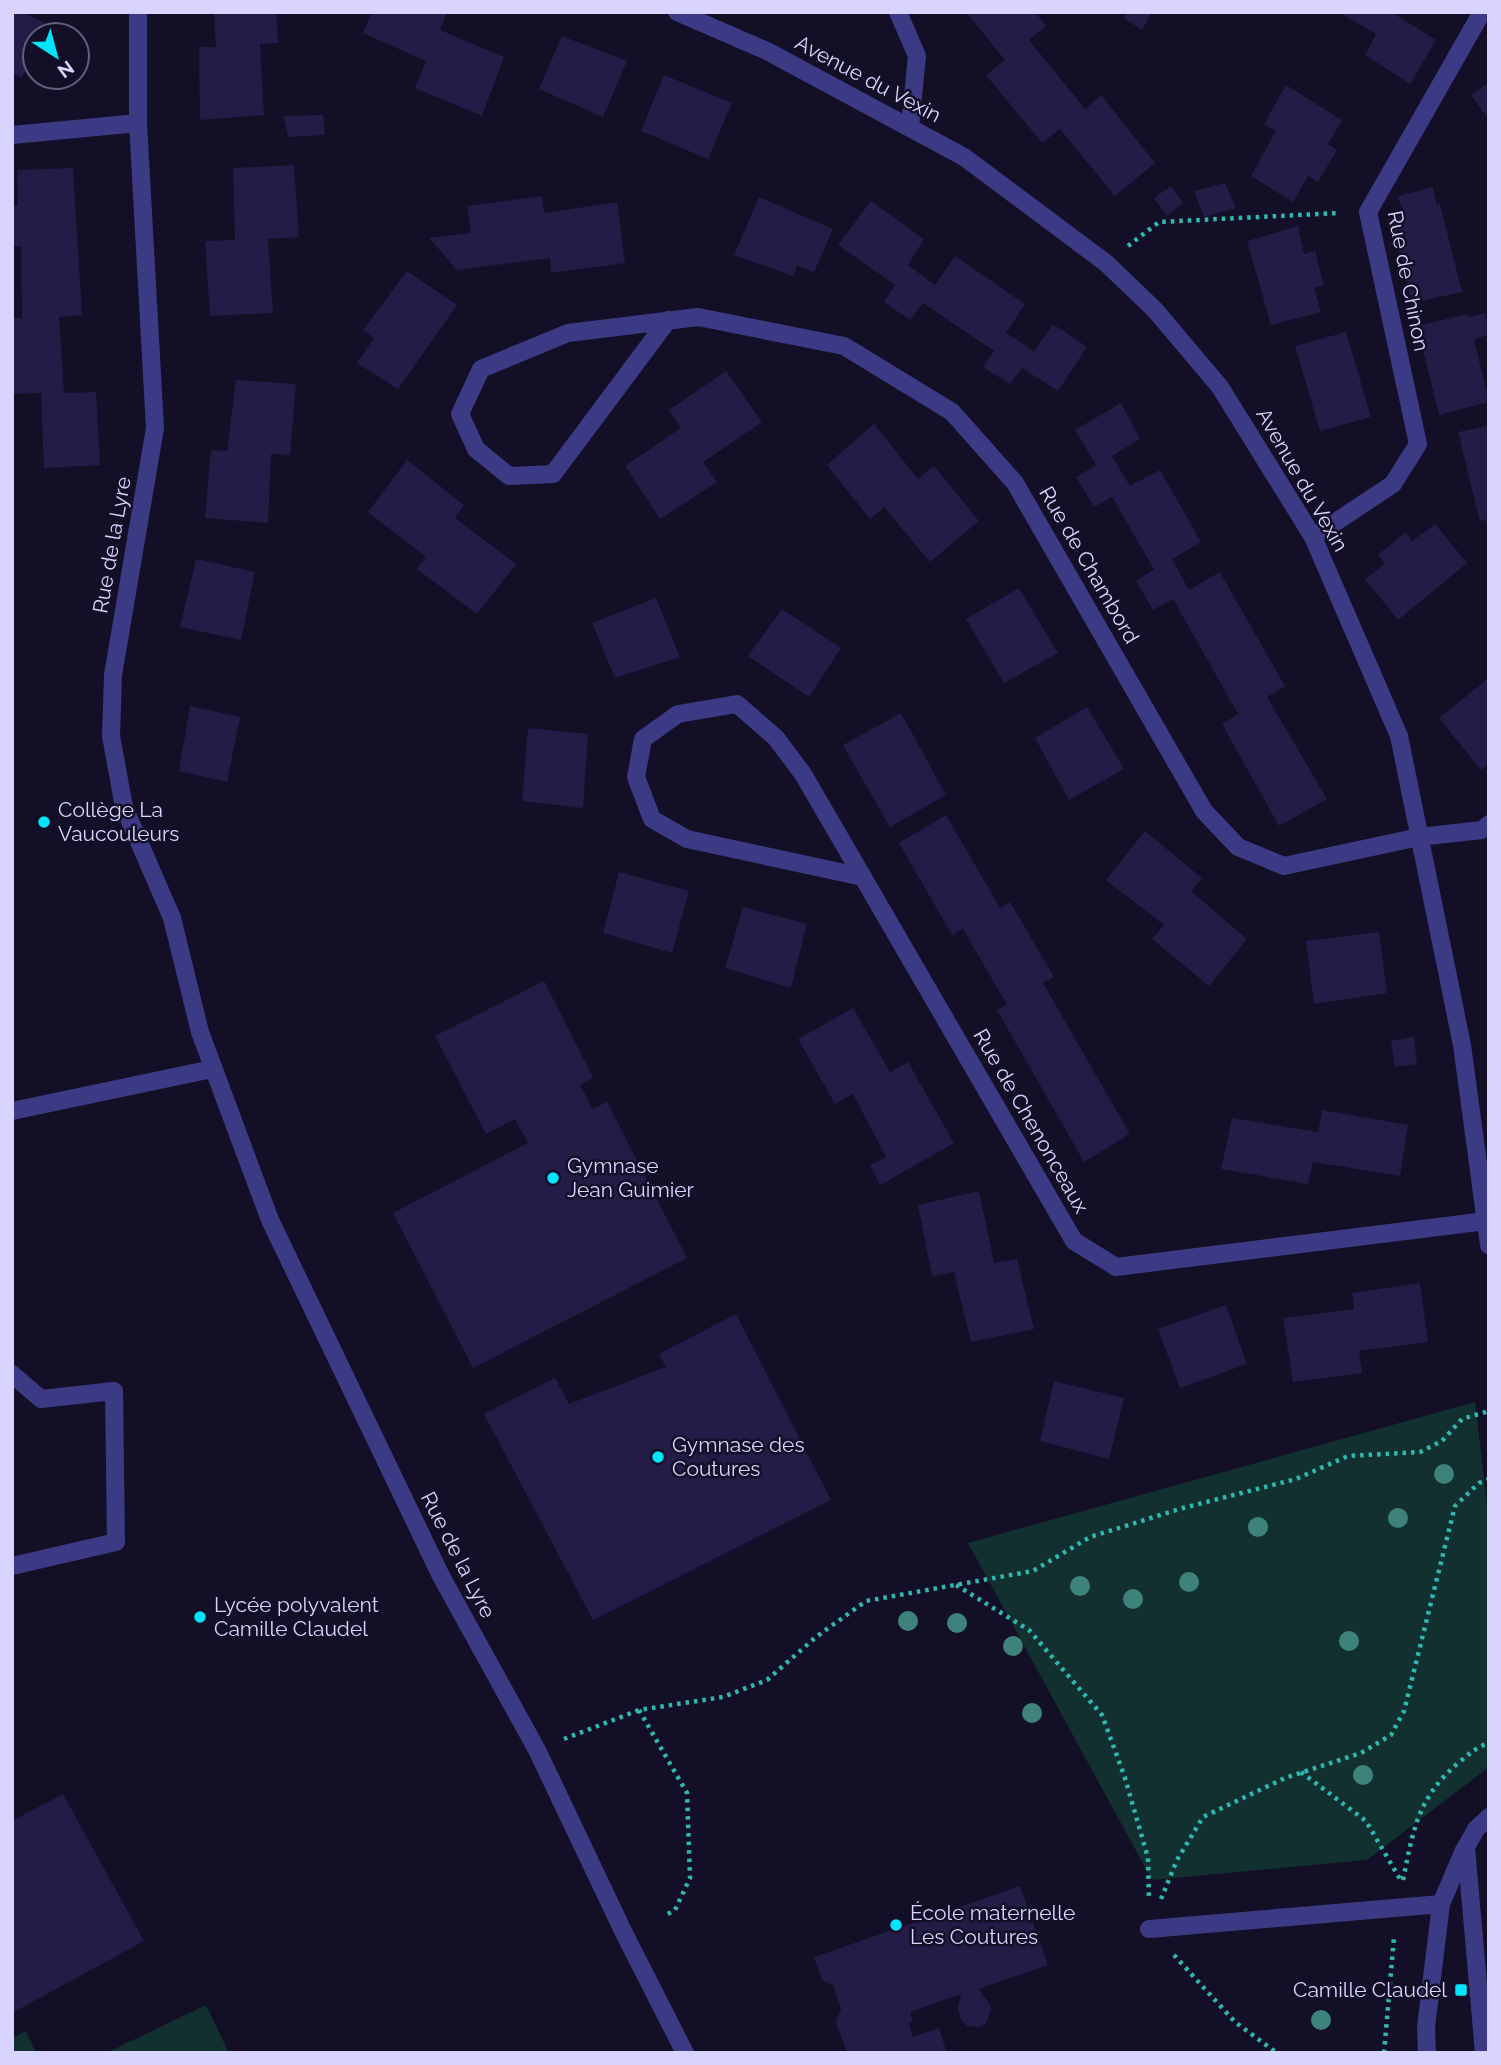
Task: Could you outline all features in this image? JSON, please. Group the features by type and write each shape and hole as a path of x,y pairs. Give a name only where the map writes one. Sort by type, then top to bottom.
{"street":[{"name":"Rue de la Lyre","path":"138,12 138,123 155,428 113,675 111,736 124,807 172,918 200,1032 212,1069 270,1220 441,1576 537,1749 624,1933 685,2053"},
{"name":"Avenue du Vexin","path":"677,12 767,51 964,157 1106,262 1155,310 1220,387 1314,537 1399,736 1462,1045 1489,1245"},
{"path":"898,12 917,56 911,127"},
{"name":"Rue de Chinon","path":"1314,537 1393,484 1418,444 1368,212 1482,12"},
{"path":"12,135 138,123"},
{"name":"Rue de Chambord","path":"668,320 553,474 509,476 476,449 460,414 481,369 568,332 668,320 698,317 844,346 952,412 1015,483 1204,811 1238,847 1284,866 1419,837 1482,830 1489,824"},
{"name":"Rue de Chenonceaux","path":"863,877 687,839 653,819 636,777 643,738 678,714 737,704 776,738 803,774 863,877 1074,1241 1115,1267 1486,1221"},
{"path":"12,1111 212,1069"},
{"path":"12,1374 41,1399 114,1391 116,1542 12,1566"},
{"path":"1427,2053 1426,2027 1441,1904 1466,1847 1476,1829 1489,1817"},
{"path":"1466,1847 1484,2053"},
{"path":"1149,1929 1441,1904"}],"path":[{"path":"1106,262 1159,222 1368,212"},
{"path":"561,1740 639,1710 723,1697 767,1680 816,1637 866,1601 1034,1571 1090,1537 1183,1508 1296,1479 1348,1456 1420,1452 1442,1441 1462,1419 1489,1411"},
{"path":"1164,1893 1177,1860 1203,1817 1301,1772 1361,1753 1391,1735 1404,1711 1455,1506 1479,1483 1489,1479"},
{"path":"955,1585 1029,1630 1102,1715 1125,1778 1148,1858 1149,1929 1235,2021 1277,2053"},
{"path":"639,1710 687,1793 690,1878 675,1910 664,1916"},
{"path":"1301,1772 1366,1821 1403,1883"}],"green space":[{"path":"1475,1402 1489,1521 1489,1767 1367,1860 1152,1880 968,1543"},
{"path":"206,2005 229,2053 106,2053"},
{"path":"26,2031 36,2053 12,2053 12,2038"}],"building":[{"path":"12,12 22,12 41,21 21,21 21,78 12,73"},
{"path":"214,12 276,12 278,43 260,44 264,115 200,120 199,47 216,47"},
{"path":"372,12 447,12 440,30 504,57 482,116 415,88 426,61 363,33"},
{"path":"966,12 1035,12 1046,26 1029,40 1085,109 1101,95 1155,163 1115,196 1060,129 1042,143 986,75 1005,60"},
{"path":"1127,12 1152,12 1142,30 1124,18"},
{"path":"1338,12 1391,12 1436,40 1410,84 1365,55 1376,34"},
{"path":"562,36 627,61 603,117 539,89"},
{"path":"664,75 732,103 708,159 641,131"},
{"path":"1489,83 1489,120 1471,95"},
{"path":"1286,85 1342,120 1328,144 1337,150 1318,182 1308,176 1293,202 1251,176 1276,131 1264,124"},
{"path":"323,115 325,135 288,137 284,116"},
{"path":"294,165 299,237 268,239 273,313 210,316 205,241 235,240 233,168"},
{"path":"73,168 82,315 59,317 64,393 96,392 100,465 44,468 41,393 12,394 12,318 22,318 21,246 12,247 12,206 18,206 17,170"},
{"path":"1225,183 1236,208 1204,217 1194,191"},
{"path":"1171,186 1183,203 1167,216 1154,198"},
{"path":"1433,187 1437,205 1440,204 1462,292 1412,303 1390,217 1403,214 1398,196"},
{"path":"542,196 544,213 617,202 625,263 551,273 550,258 457,270 429,238 471,233 467,206"},
{"path":"759,197 833,229 814,272 797,266 793,276 734,255"},
{"path":"871,201 924,239 908,265 935,285 955,256 1025,304 1006,333 1034,351 1053,324 1087,347 1058,391 1022,368 1010,384 983,367 994,351 923,303 910,320 884,302 895,285 838,245"},
{"path":"1298,226 1304,254 1315,251 1324,285 1314,288 1321,312 1271,325 1247,241"},
{"path":"407,271 457,305 398,389 357,363 374,338 363,330"},
{"path":"1485,313 1489,335 1474,339 1489,402 1439,415 1417,326 1467,314 1468,317"},
{"path":"1346,332 1371,417 1320,431 1295,346"},
{"path":"726,371 762,422 703,462 717,482 660,519 625,466 681,428 669,410"},
{"path":"236,380 296,384 290,455 271,454 268,523 205,518 211,450 227,451"},
{"path":"1121,403 1140,439 1112,456 1130,486 1160,470 1201,542 1172,559 1189,590 1220,572 1285,686 1267,697 1327,799 1279,826 1222,724 1238,714 1173,599 1153,610 1136,581 1154,569 1112,497 1094,507 1076,477 1096,465 1075,430"},
{"path":"874,424 918,479 934,466 979,521 930,562 884,507 870,519 827,465"},
{"path":"1489,426 1488,530 1485,519 1480,521 1458,432"},
{"path":"407,460 464,505 455,518 516,564 477,614 417,569 426,557 368,512"},
{"path":"1435,524 1467,563 1398,620 1365,579 1385,564 1378,554 1405,532 1412,541"},
{"path":"196,559 255,572 241,640 180,627"},
{"path":"1019,588 1058,653 1004,683 966,619"},
{"path":"656,598 680,657 615,678 592,623"},
{"path":"782,609 841,648 809,697 748,656"},
{"path":"1489,678 1489,763 1481,770 1439,718"},
{"path":"190,706 240,717 227,782 179,771"},
{"path":"1087,707 1124,769 1069,800 1035,738"},
{"path":"901,713 946,795 890,827 843,745"},
{"path":"528,728 588,734 583,808 522,801"},
{"path":"946,815 1000,908 1010,902 1054,977 1043,983 1130,1134 1084,1162 997,1010 1007,1005 963,929 952,935 899,843"},
{"path":"1145,831 1202,878 1191,891 1247,939 1209,986 1152,939 1164,925 1106,880"},
{"path":"619,872 689,891 672,953 603,933"},
{"path":"743,907 807,924 791,988 725,968"},
{"path":"1379,932 1387,993 1314,1004 1306,941"},
{"name":"Gymnase Jean Guimier","path":"544,981 593,1077 580,1085 593,1109 607,1102 687,1258 473,1368 393,1213 528,1143 515,1119 486,1134 435,1036"},
{"path":"853,1008 890,1072 908,1062 954,1143 880,1185 870,1165 886,1157 853,1094 835,1104 798,1039"},
{"path":"1414,1037 1417,1064 1395,1067 1391,1041"},
{"path":"1322,1110 1408,1125 1400,1176 1313,1162 1308,1184 1221,1169 1232,1118 1318,1132"},
{"path":"979,1191 994,1263 1017,1259 1034,1329 971,1342 954,1272 932,1276 918,1205"},
{"path":"1420,1283 1428,1342 1359,1351 1362,1373 1293,1382 1283,1318 1354,1309 1352,1293"},
{"path":"1226,1305 1247,1364 1180,1388 1158,1329"},
{"name":"Gymnase des Coutures","path":"736,1314 831,1500 593,1620 484,1414 555,1378 569,1404 666,1367 659,1354"},
{"path":"1054,1381 1124,1398 1109,1459 1040,1441"},
{"path":"63,1794 144,1941 12,2013 12,1821"},
{"path":"1020,1886 1048,1965 978,1989 990,2004 991,2010 986,2023 979,2027 967,2026 961,2020 958,2008 961,1994 910,2012 913,2022 909,2023 913,2037 939,2028 947,2053 847,2053 836,2022 841,2009 833,1985 822,1980 814,1957"}],"place":[{"name":"Collège La Vaucouleurs","path":"44,822"},
{"name":"Gymnase Jean Guimier","path":"553,1178"},
{"name":"Gymnase des Coutures","path":"658,1457"},
{"name":"Lycée polyvalent Camille Claudel","path":"200,1617"},
{"name":"École maternelle Les Coutures","path":"896,1925"},
{"name":"Camille Claudel","path":"1461,1990"}]}
